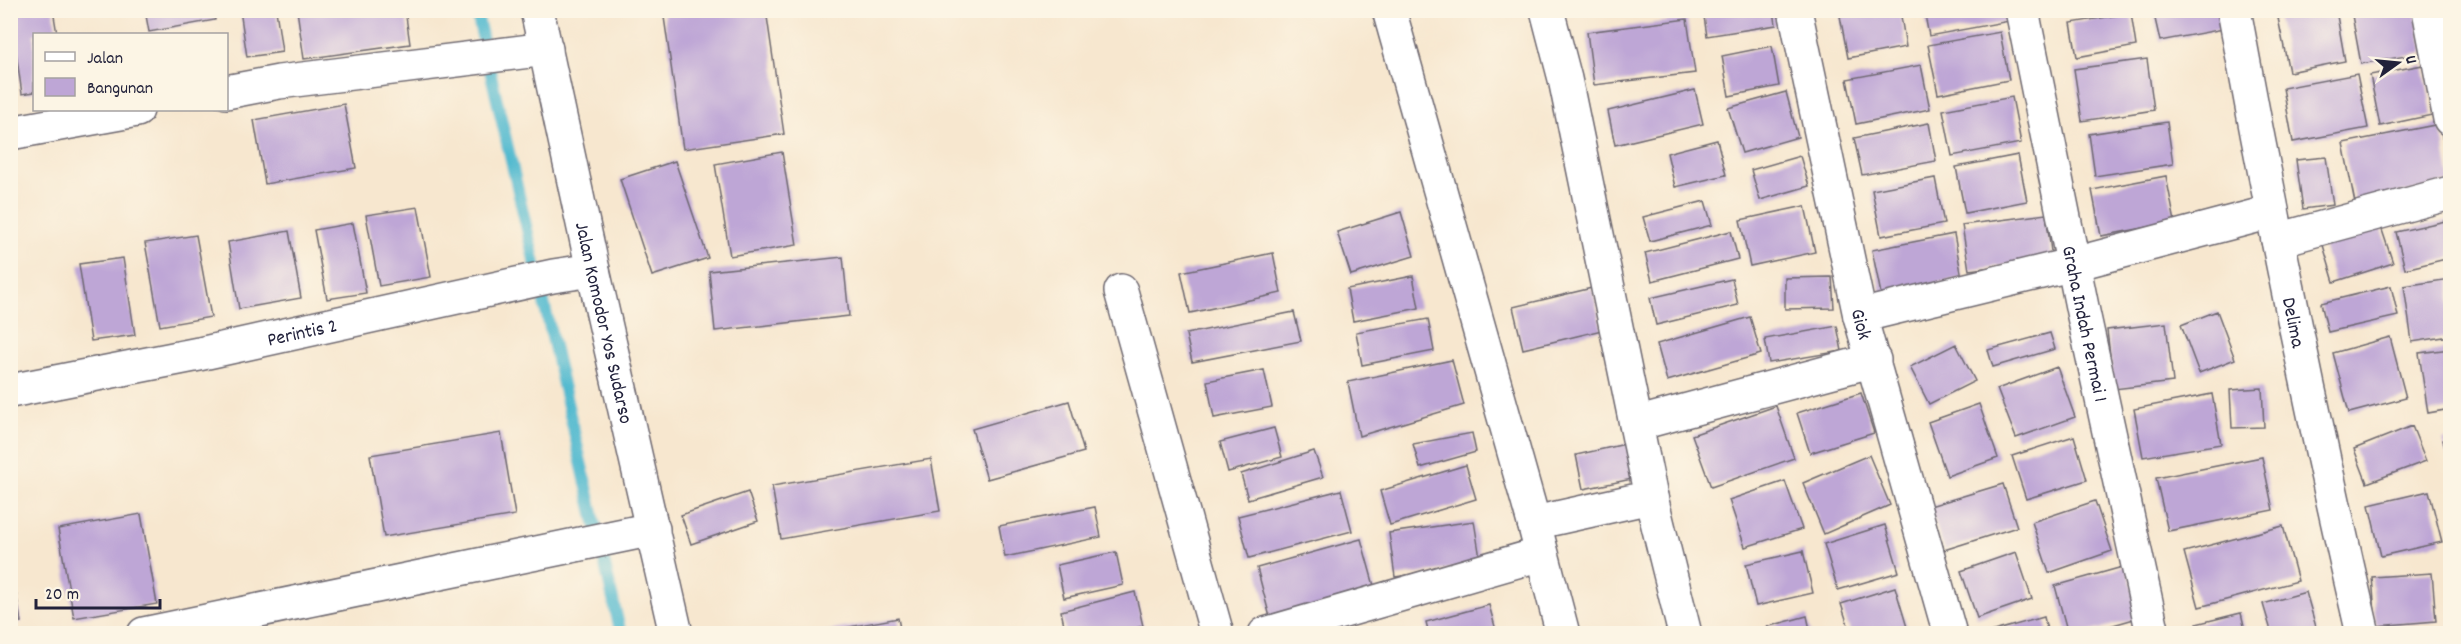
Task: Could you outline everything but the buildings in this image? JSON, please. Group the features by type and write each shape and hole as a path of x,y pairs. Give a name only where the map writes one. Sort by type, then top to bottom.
{"street":[{"name":"Jalan Komodor Yos Sudarso","path":"537,10 593,270 676,633"},
{"path":"1389,10 1563,633"},
{"path":"1546,10 1565,79 1651,497 1685,633"},
{"name":"Giok","path":"1795,10 1860,316 1950,633"},
{"name":"Graha Indah Permai 1","path":"2022,10 2153,633"},
{"name":"Delima","path":"2234,10 2319,444 2363,633"},
{"path":"2429,10 2451,119"},
{"path":"228,92 279,82 546,49"},
{"path":"10,133 131,111"},
{"path":"1860,316 2074,264 2451,193"},
{"name":"Perintis 2","path":"10,391 199,354 472,296 553,276 593,270"},
{"path":"1121,291 1217,633"},
{"path":"1636,424 1874,360"},
{"path":"1534,523 1651,497"},
{"path":"144,633 653,529"},
{"path":"1265,633 1541,554"}],"waterway":[{"path":"476,10 621,634"}]}
